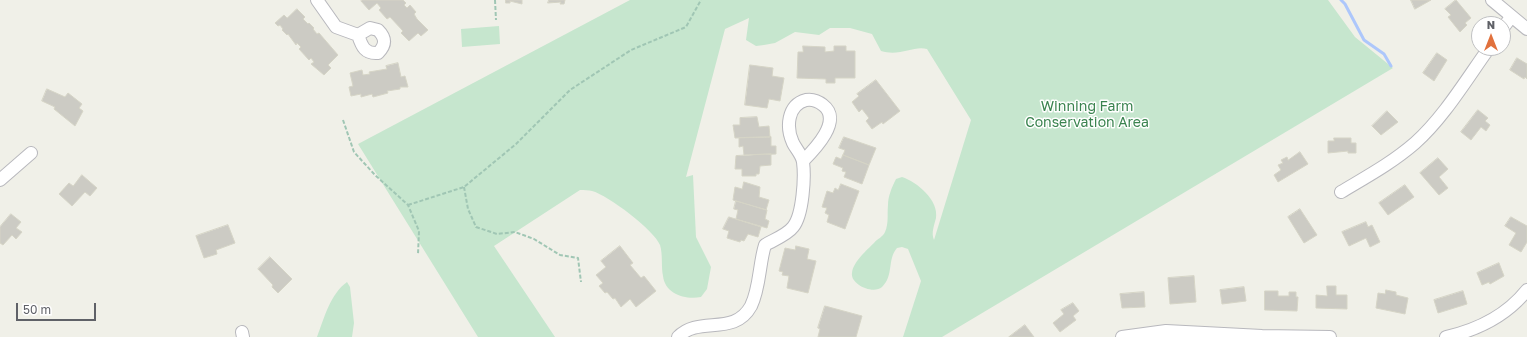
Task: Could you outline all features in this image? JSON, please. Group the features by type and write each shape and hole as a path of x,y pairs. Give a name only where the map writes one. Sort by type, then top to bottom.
{"street":[{"path":"317,0 336,27 358,36"},
{"path":"1492,0 1510,16"},
{"path":"1511,17 1527,29"},
{"path":"1341,192 1387,165 1416,142 1436,120 1483,56"},
{"path":"678,337 683,332 700,326 723,326 741,319 751,305 765,245 793,228 800,214 803,161 792,142 789,130 792,108 800,102 810,100 819,101 827,108 830,120 827,131 803,161"},
{"path":"0,180 31,153"},
{"path":"1446,337 1486,324 1507,310 1527,290"},
{"path":"1122,337 1166,331 1262,336 1330,337"}],"path":[{"path":"495,0 496,20"},
{"path":"408,205 464,187 516,144 570,90 631,50 686,27 701,0"},
{"path":"344,120 354,152 375,175 408,205 419,231 418,254"},
{"path":"464,187 468,209 476,227 497,234 515,232 534,239 560,256 578,258 581,282"}],"green space":[{"name":"Winning Farm Conservation Area","path":"630,0 1328,0 1355,37 1393,68 942,337 903,337 921,281 908,249 902,247 897,248 894,252 886,283 878,289 868,289 858,284 852,277 853,269 861,256 885,232 889,198 896,179 902,177 908,179 920,187 931,198 936,211 933,232 934,240 971,120 927,49 917,48 894,53 881,51 872,34 850,28 830,28 819,35 795,32 775,43 756,46 746,40 749,18 725,29 686,177 693,175 696,237 711,267 707,289 701,297 689,298 682,296 672,291 668,287 663,276 660,245 650,231 641,223 609,199 591,191 580,190 494,246 555,337 478,337 358,144"},
{"path":"499,26 500,44 462,47 461,29"},
{"path":"347,282 350,287 354,323 352,337 317,337 332,300 341,287"}],"building":[{"path":"403,0 406,3 404,5 407,8 410,5 416,12 414,14 417,19 428,30 421,36 418,33 409,41 401,33 403,31 390,17 387,19 379,10 381,8 377,3 369,10 361,1"},
{"path":"506,0 522,0 522,4 510,1 510,3 506,3"},
{"path":"549,0 565,0 564,4 560,4 561,2 548,3"},
{"path":"1411,0 1431,0 1415,9"},
{"path":"1456,0 1471,18 1465,23 1467,25 1460,32 1448,17 1451,15 1445,9"},
{"path":"297,9 305,17 303,19 314,28 313,29 317,34 319,33 338,55 328,65 331,68 324,75 311,64 314,62 311,58 309,60 299,49 301,47 297,43 296,45 288,34 287,35 282,30 283,29 280,25 278,26 275,23 284,15 287,18"},
{"path":"803,46 825,47 825,52 834,51 834,46 846,46 846,51 855,51 855,78 835,78 835,83 826,83 826,79 797,78 798,52 803,52"},
{"path":"1437,53 1447,60 1434,81 1423,73"},
{"path":"1517,58 1527,64 1527,79 1525,77 1524,79 1510,70"},
{"path":"398,63 401,77 405,76 408,87 400,87 400,89 387,91 388,93 373,97 372,94 361,97 361,94 351,96 349,87 353,86 350,73 362,70 363,75 370,74 369,72 387,69 386,66"},
{"path":"750,65 773,68 772,76 784,78 780,101 769,99 767,108 745,105"},
{"path":"876,80 900,111 883,124 882,122 872,129 866,121 869,118 862,109 859,112 852,102 859,96 857,94"},
{"path":"47,89 65,97 68,93 82,104 79,108 83,111 75,126 54,109 55,107 42,101"},
{"path":"1478,110 1488,118 1485,121 1490,125 1486,131 1481,127 1471,140 1461,132"},
{"path":"1387,111 1398,122 1381,135 1372,126"},
{"path":"757,117 759,127 769,126 770,137 735,138 733,125 740,125 740,118"},
{"path":"771,137 771,146 776,146 776,154 744,155 743,146 739,147 739,138"},
{"path":"844,137 876,148 869,165 843,155 845,150 839,148"},
{"path":"1334,138 1351,138 1351,143 1356,143 1356,153 1348,153 1348,151 1328,153 1328,141 1334,141"},
{"path":"1300,152 1308,164 1278,182 1274,175 1281,170 1278,165 1283,163 1281,160 1287,157 1288,160"},
{"path":"771,154 771,165 760,166 759,174 756,174 756,176 742,176 742,169 735,169 736,156"},
{"path":"843,155 869,165 862,184 844,177 846,172 842,171 843,168 833,164 836,157 841,159"},
{"path":"1438,158 1448,169 1439,177 1448,188 1439,195 1420,173"},
{"path":"82,175 97,188 90,196 85,192 72,206 59,194 69,183 73,186"},
{"path":"744,182 760,187 759,197 769,200 766,210 733,200 735,187 742,189"},
{"path":"841,184 859,191 845,229 827,222 829,215 825,213 827,208 822,207 827,191 833,193 835,188 838,190"},
{"path":"1405,185 1414,197 1388,215 1379,203"},
{"path":"736,201 767,210 765,219 769,221 767,228 736,219 738,210 734,209"},
{"path":"1300,209 1317,235 1304,243 1288,217"},
{"path":"11,214 21,222 16,228 22,232 16,239 12,235 3,245 0,243 0,227"},
{"path":"729,217 761,227 758,237 748,234 744,241 741,240 740,242 727,238 729,231 723,229"},
{"path":"1511,217 1527,226 1527,242 1521,252 1509,245 1516,233 1505,226"},
{"path":"1366,222 1368,227 1372,225 1380,242 1370,247 1366,238 1349,246 1342,232"},
{"path":"228,225 235,243 216,250 217,254 204,258 196,236"},
{"path":"620,246 633,263 630,265 641,278 644,276 656,291 636,307 630,299 621,307 615,298 613,299 607,292 605,293 599,286 603,283 596,275 606,267 601,261"},
{"path":"796,246 809,249 807,259 816,261 808,293 787,288 789,276 782,275 783,272 779,271 785,248 795,250"},
{"path":"270,257 292,279 278,293 272,287 273,285 258,269"},
{"path":"1499,263 1504,276 1490,284 1489,282 1482,285 1477,273"},
{"path":"1194,276 1196,302 1170,304 1168,278"},
{"path":"1327,286 1336,286 1336,295 1347,295 1347,309 1316,308 1316,295 1327,296"},
{"path":"1244,287 1246,301 1222,304 1220,290"},
{"path":"1386,290 1396,292 1396,295 1408,298 1405,314 1376,308 1378,293 1385,294"},
{"path":"1265,291 1278,291 1278,296 1289,296 1289,292 1296,292 1296,297 1298,297 1297,311 1265,310"},
{"path":"1463,291 1467,304 1438,313 1434,300"},
{"path":"1144,292 1145,307 1122,308 1120,294"},
{"path":"1073,303 1079,311 1073,316 1076,320 1060,332 1053,323 1064,314 1061,310"},
{"path":"825,306 862,316 856,337 818,337 820,329 818,328"},
{"path":"1025,325 1034,337 1009,337"}],"waterway":[{"path":"1341,0 1345,4 1364,40 1384,54 1391,66"}]}
